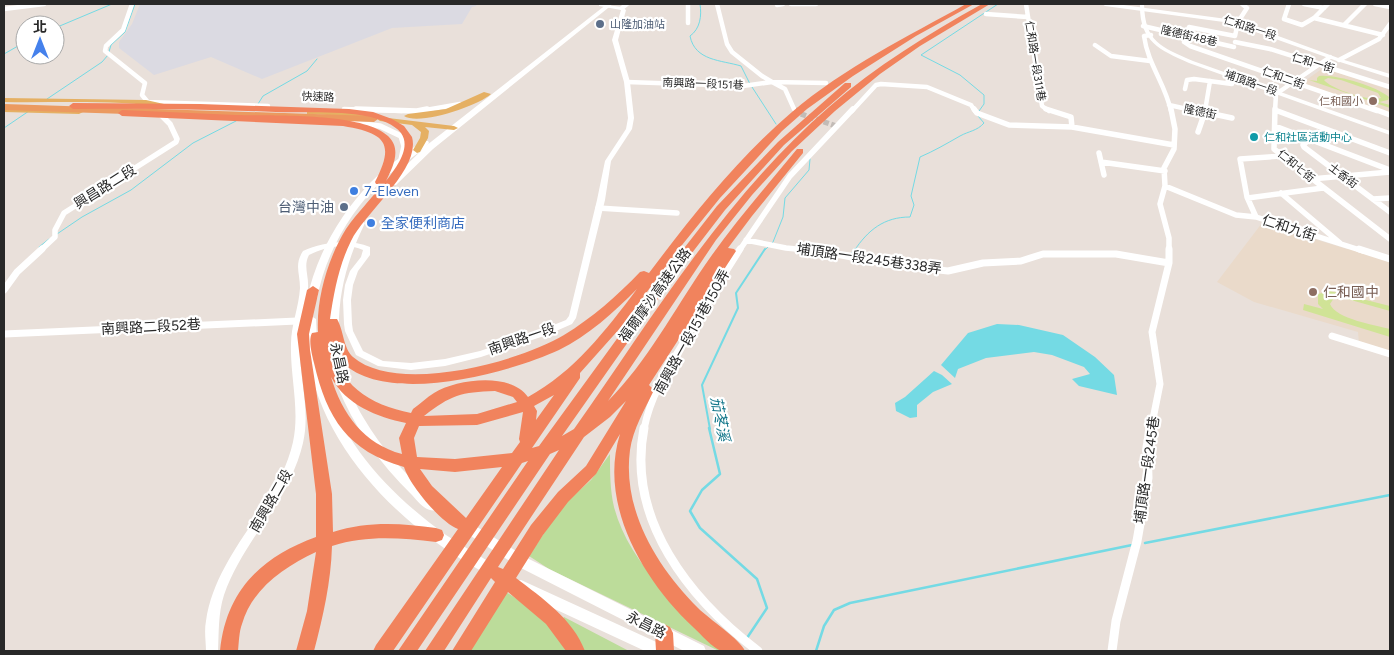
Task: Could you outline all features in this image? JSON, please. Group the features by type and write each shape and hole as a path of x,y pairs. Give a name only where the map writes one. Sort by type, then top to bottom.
{"highway":[{"name":"福爾摩沙高速公路","path":"407,651 583,394 690,247 722,207 767,158 828,101 859,76 941,20 971,4"},
{"name":"福爾摩沙高速公路","path":"434,651 518,522 639,346 664,306 713,237 740,204 793,146 843,100 891,62 987,4"},
{"path":"333,322 342,353 357,368 386,378 411,379 460,375 522,359 555,346 591,324 616,305 702,208 737,161 776,126 855,71 921,30 941,20"},
{"path":"70,105 128,114 338,122 373,130 389,141 392,147 392,160 387,172 356,213 330,263 321,289 316,333 322,375 330,397 341,418 354,436 371,448 405,462 478,466 504,462 561,442 592,425 633,384 730,236 756,202 803,148 883,73 891,62"},
{"path":"70,105 374,119"},
{"path":"4,107 166,105 349,112 384,119 401,128 408,140 407,155 399,169 355,225 346,241 328,288 323,316 323,332 332,372 354,397 370,407 412,420 469,421 523,405 546,393 568,377 599,345 677,244 727,184 795,112"},
{"path":"240,113 354,115"},
{"path":"461,651 537,530 563,497 592,470 639,390 776,180"},
{"path":"382,651 649,270"},
{"path":"305,651 316,611 323,569 325,526 324,494 304,350 304,334 313,290"},
{"path":"664,354 627,435 622,452 622,477 625,498 636,534 654,567 673,594 697,620 736,651"},
{"path":"460,523 433,497 412,469 407,451 407,438 410,426 418,414 441,395 466,386 498,384 522,395 528,402 532,412 528,435 511,468"},
{"path":"229,651 232,629 247,595 266,572 299,550 316,543 364,532 410,531 436,535"},
{"path":"498,575 538,606 557,625 576,651"},
{"path":"377,651 399,628"},
{"path":"664,633 665,651"}],"main road":[{"name":"仁和路一段","path":"1105,4 1144,6 1238,22 1339,60 1390,76"},
{"name":"永昌路","path":"605,5 488,94 450,127 386,190 364,219 350,245 336,288 333,343 339,376 360,424 404,482 432,506 524,564 699,651"},
{"name":"永昌路","path":"605,5 450,127 400,162 367,192 351,213 324,259 313,290 310,332 316,377 323,400 368,472 399,504 436,535 498,575 660,651"},
{"path":"391,117 425,116 447,112 488,94"},
{"name":"快速路","path":"4,100 70,105 146,102 185,107 391,117"},
{"name":"快速路","path":"4,107 101,113 402,121"},
{"path":"300,108 313,112"},
{"path":"391,117 426,120 450,127"},
{"path":"402,121 436,127 450,127"},
{"path":"402,121 415,124 425,131 424,138 417,150"}],"street":[{"path":"4,9 44,4"},
{"path":"132,4 122,30 106,46 108,53 145,83 142,95 146,102 162,115"},
{"path":"688,4 688,23"},
{"path":"717,4 727,44 732,52 772,82 785,89 795,112"},
{"path":"777,4 783,4"},
{"path":"791,4 816,4"},
{"name":"仁和路一段311巷","path":"1026,4 1042,106 1047,110 1072,117 1072,127"},
{"path":"1186,35 1189,27 1235,36 1238,22 1247,8 1242,4"},
{"path":"1289,4 1284,19 1302,25 1314,18 1328,4"},
{"path":"1304,4 1324,8"},
{"path":"1344,25 1365,4"},
{"path":"1375,4 1390,7"},
{"name":"南興路一段","path":"350,245 361,245 368,252 353,273 348,292 348,330 354,345 364,358 374,362 387,366 415,366 462,358 542,334 569,322 572,316 608,161 628,129 631,118 627,82 615,40 625,6 605,5"},
{"path":"1144,6 1147,30"},
{"path":"986,14 1028,18"},
{"path":"1314,18 1383,35"},
{"path":"1339,60 1383,35 1390,24"},
{"name":"隆德街48巷","path":"1147,30 1234,44"},
{"name":"埔頂路一段245巷","path":"1112,651 1116,621 1137,541 1148,478 1147,447 1160,384 1152,332 1169,263 1169,238 1160,204 1165,186 1164,171 1174,145 1175,129 1165,90 1155,74 1144,42 1147,30"},
{"name":"埔頂路一段","path":"1147,30 1156,44 1177,56 1390,132"},
{"name":"仁和二街","path":"1186,35 1184,42 1190,46 1390,115"},
{"name":"仁和一街","path":"1234,44 1270,49 1390,87"},
{"path":"1095,45 1111,56 1150,61"},
{"path":"1278,91 1330,56"},
{"path":"1185,89 1187,80 1194,79 1232,84"},
{"path":"1198,132 1205,113 1210,81"},
{"name":"南興路一段151巷","path":"627,82 644,84 694,82 743,86 772,82 826,83"},
{"name":"南興路一段151巷150弄","path":"758,651 736,636 713,614 692,591 671,560 654,524 647,502 642,475 644,433 648,413 662,382 714,289 789,177 876,85 927,87 971,105 979,114 1009,125 1072,127"},
{"name":"仁和七街","path":"1278,91 1275,110 1274,149 1390,239"},
{"name":"快速路","path":"146,102 417,111 448,107 488,94"},
{"name":"隆德街","path":"1169,105 1232,118"},
{"path":"1275,110 1390,153"},
{"name":"快速路","path":"162,115 380,126 392,130 401,136 404,146 400,162"},
{"name":"興昌路二段","path":"4,290 17,272 55,235 55,230 64,213 176,142 177,139 170,124 162,115"},
{"path":"1275,126 1390,171"},
{"path":"1072,127 1174,145"},
{"name":"士香街","path":"1309,140 1303,145 1304,147 1390,212"},
{"path":"1099,152 1104,176"},
{"name":"仁和九街","path":"1281,156 1240,159 1252,213 1256,217 1390,259"},
{"path":"1101,162 1164,171"},
{"path":"1311,179 1390,171"},
{"path":"1165,186 1229,212 1256,217"},
{"path":"1248,198 1323,188"},
{"path":"1282,193 1342,245"},
{"path":"1373,199 1390,198"},
{"path":"598,208 677,213"},
{"name":"埔頂路一段245巷338弄","path":"746,240 808,249 893,265 948,271 983,263 1021,261 1043,254 1116,254 1169,263"},
{"path":"332,245 350,245"},
{"name":"南興路二段","path":"212,651 211,629 218,594 234,561 281,488 298,445 301,410 295,343 297,320 304,292 303,256 311,250 332,245"},
{"name":"南興路二段52巷","path":"4,334 297,320"},
{"path":"1332,336 1390,354"}],"shaded area":[{"path":"140,4 477,4 472,7 462,24 392,28 262,79 211,57 154,75 119,48 119,42 132,24"},
{"name":"仁和國小","path":"1323,68 1390,90 1390,113 1302,83"},
{"name":"仁和國中","path":"1262,223 1390,260 1390,354 1359,344 1358,332 1254,302 1217,282"}],"green space":[{"path":"1319,76 1335,77 1375,89 1389,97 1388,100 1379,102 1390,105 1390,108 1309,80 1317,81","holes":["1328,78 1341,80 1378,93 1381,98 1376,99 1351,94 1328,84 1324,80"]},
{"path":"1330,291 1390,306 1390,311 1340,297 1334,298 1330,304 1340,314 1390,329 1390,337 1303,310 1304,304 1323,309 1318,304 1318,294"},
{"path":"610,454 611,488 614,507 632,549 660,586 725,651 719,651 549,569 529,556 562,506 591,480"},
{"path":"506,592 541,617 556,633 567,651 468,651"},
{"path":"564,617 629,651 585,651 562,620"}],"water":[{"path":"997,324 1019,325 1063,335 1095,357 1114,375 1117,395 1079,386 1072,379 1090,374 1084,367 1052,355 1034,352 986,358 958,369 955,378 941,365 968,333"},
{"path":"934,371 952,384 933,392 917,405 917,417 910,418 896,411 895,403 905,397"}],"waterway":[{"path":"65,24 112,4"},
{"path":"47,99 102,62 108,55 111,45 125,32 135,4"},
{"name":"茄苳溪","path":"700,4 700,22 690,36 693,44 703,55 741,66 750,84"},
{"path":"979,111 984,104 984,95 960,75 921,55 998,4"},
{"path":"4,54 15,48"},
{"path":"258,104 263,96 307,71 317,59"},
{"name":"茄苳溪","path":"752,87 776,124"},
{"path":"4,128 29,111"},
{"path":"854,251 865,237 878,226 892,219 910,217 914,205 911,196 920,157 963,134 979,128 984,123 978,116"},
{"path":"57,234 82,217 131,190 193,143 236,121"},
{"name":"茄苳溪","path":"764,251 773,242 783,217 785,198 809,170 810,159"},
{"path":"39,247 49,239"},
{"name":"茄苳溪","path":"710,429 702,385 738,308 736,293 765,249"},
{"path":"851,255 855,249"},
{"name":"茄苳溪","path":"709,428 720,474 702,490 690,511 700,528 757,579 767,608 747,638"},
{"path":"1145,543 1390,495"},
{"path":"816,651 824,626 834,610 850,603 1132,545"}],"tunnel":[{"path":"796,111 795,109 798,113 836,126"}],"place":[{"name":"山隆加油站","path":"600,24"},
{"name":"仁和國小","path":"1373,101"},
{"name":"仁和社區活動中心","path":"1254,137"},
{"name":"7-Eleven","path":"354,191"},
{"name":"台灣中油","path":"344,207"},
{"name":"全家便利商店","path":"371,223"},
{"name":"仁和國中","path":"1313,292"}]}
